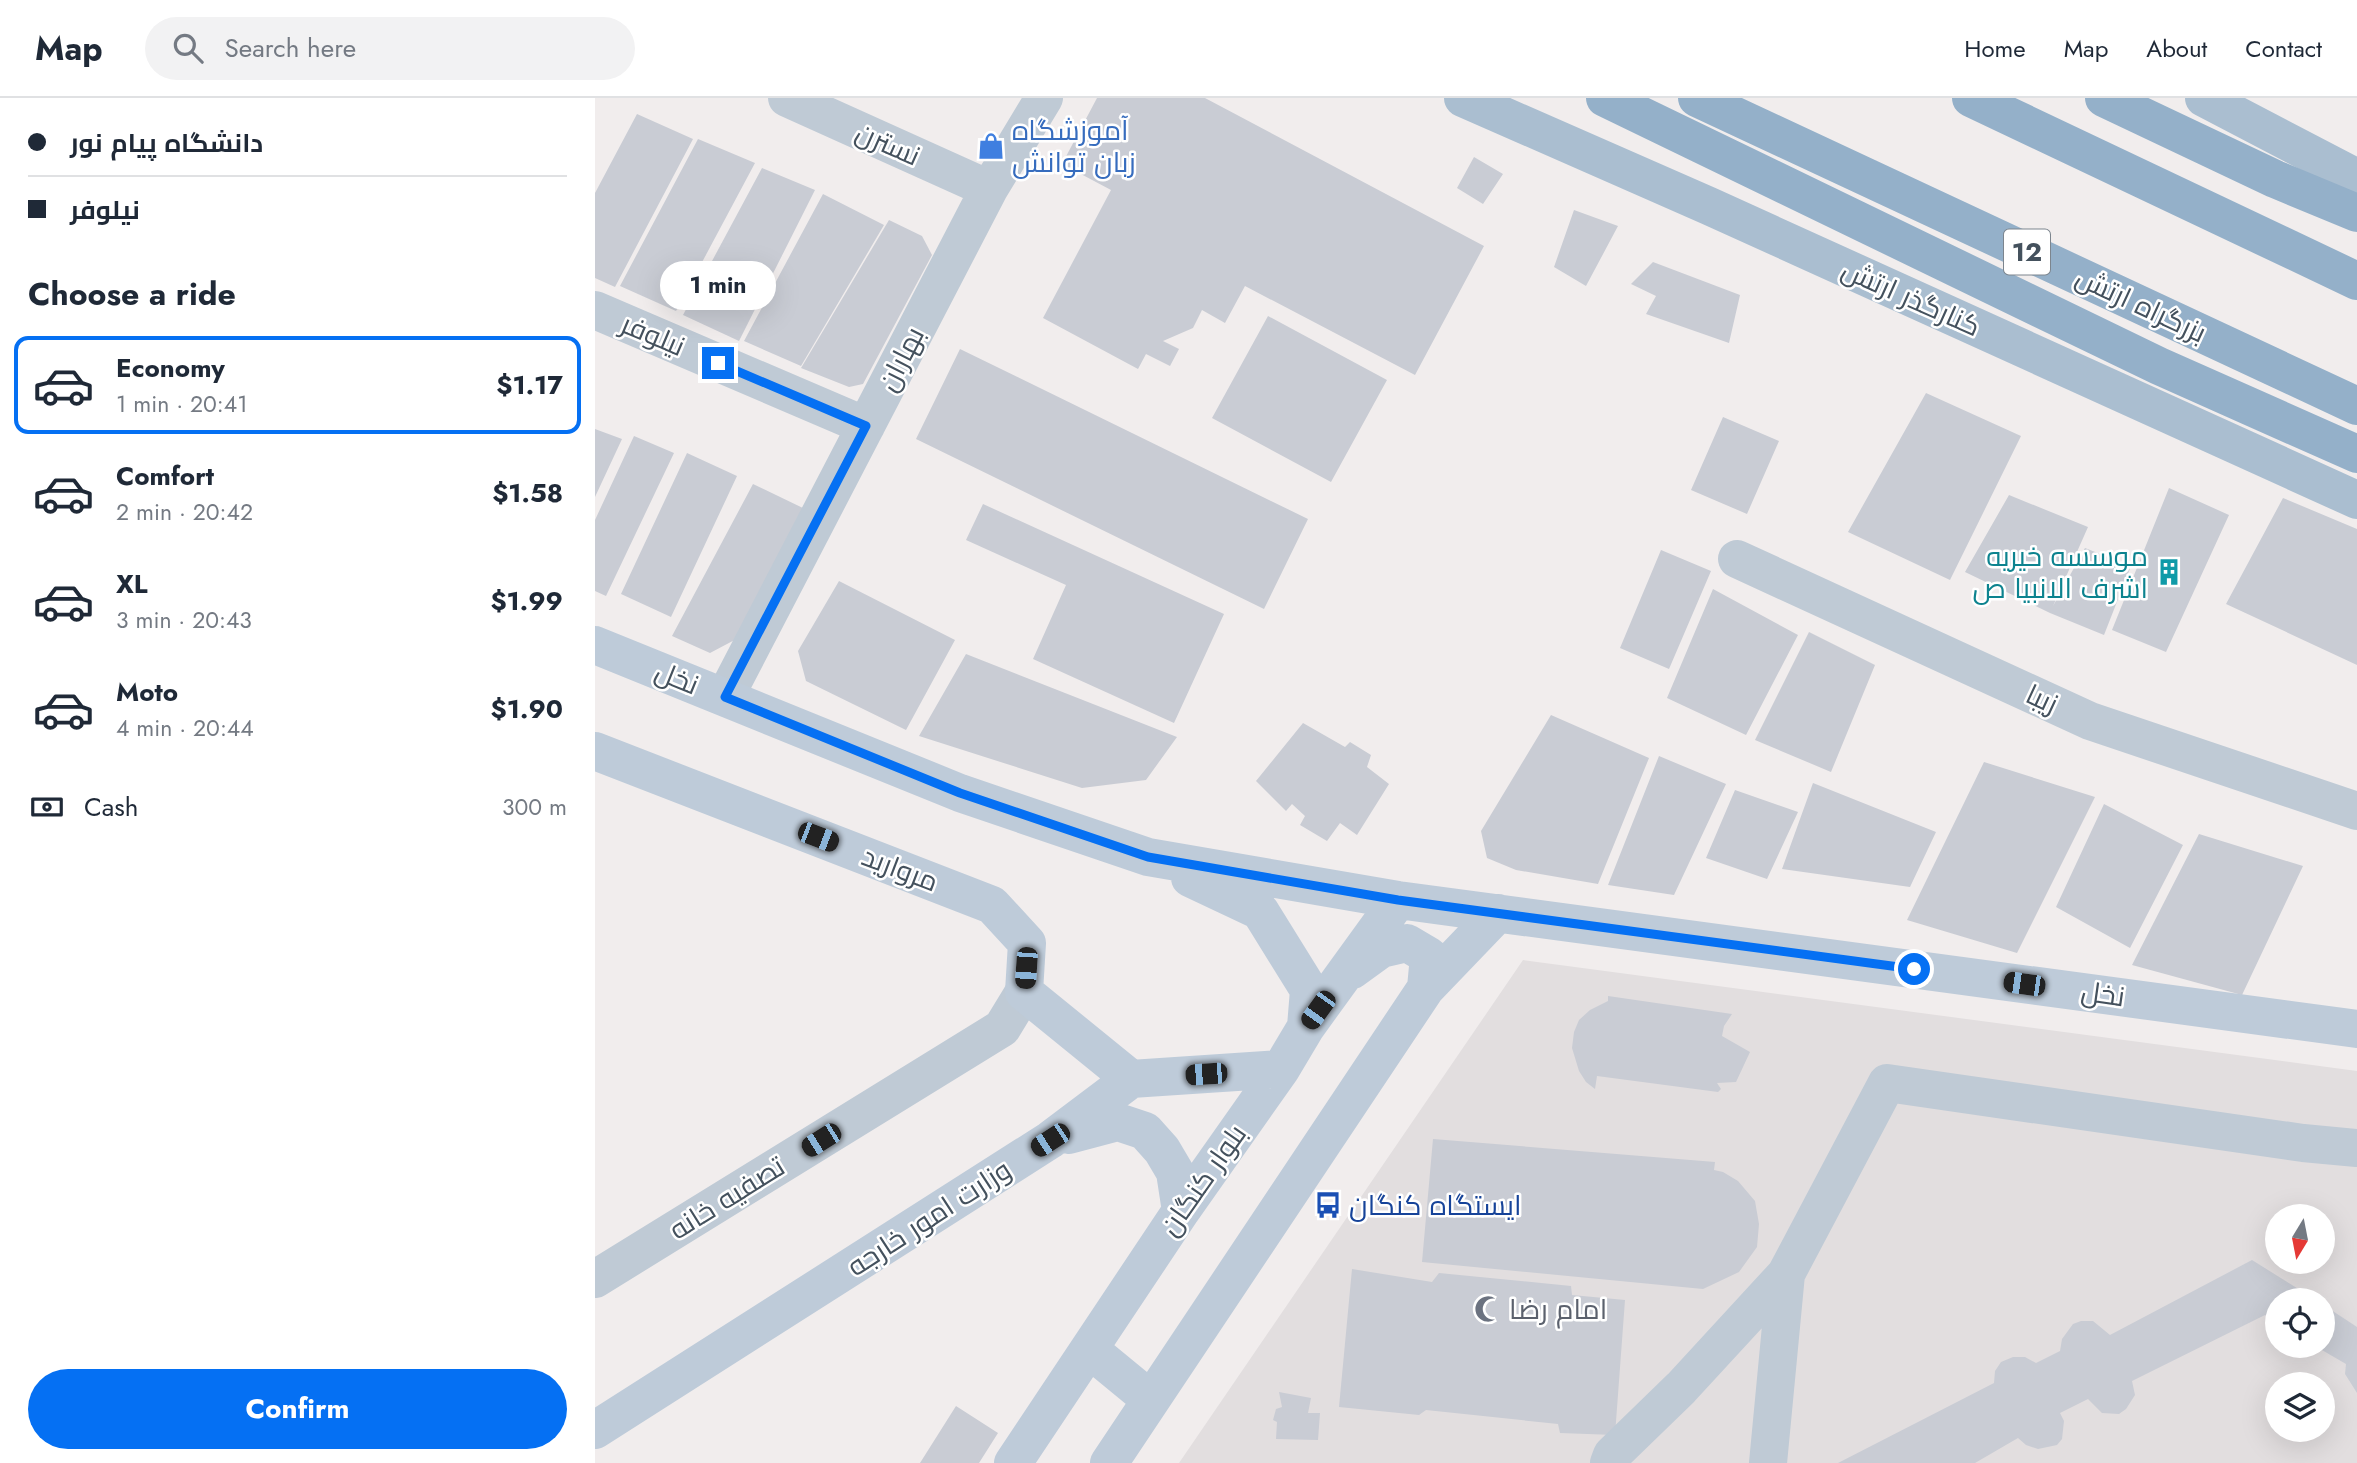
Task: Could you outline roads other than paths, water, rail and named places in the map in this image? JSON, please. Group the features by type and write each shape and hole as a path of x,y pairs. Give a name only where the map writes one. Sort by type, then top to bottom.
{"highway":[{"path":"1605,98 2159,366 2357,454"},
{"name":"بزرگراه ارتش","path":"1697,98 2357,406"},
{"path":"1971,98 2357,281"},
{"path":"2104,98 2275,179 2357,213"}],"main road":[{"name":"کنارگذر ارتش","path":"1463,98 1709,206 2357,500"},
{"path":"2204,98 2357,178"},
{"name":"نخل","path":"595,645 960,793 1148,857 1398,900 2357,1029"},
{"name":"مروارید","path":"595,751 992,905 1027,943 1024,992"},
{"path":"1148,857 1260,911 1309,990 1306,1027"},
{"name":"بلوار کنگان","path":"1013,1463 1181,1210 1281,1069 1306,1027 1398,900"},
{"path":"1109,1463 1426,988 1498,913"},
{"path":"1342,977 1381,949 1407,943 1429,956 1426,988"},
{"path":"1024,992 1131,1079 1281,1069"},
{"name":"وزارت امور خارجه","path":"595,1430 1050,1140 1131,1079"},
{"path":"1050,1140 1118,1122 1145,1131 1162,1150 1175,1172 1181,1210"},
{"path":"1089,1349 1151,1400"}],"street":[{"name":"نسترن","path":"787,98 989,189"},
{"name":"بهاران","path":"725,697 989,189 1044,98"},
{"name":"نیلوفر","path":"595,310 866,426"},
{"name":"زیبا","path":"1737,559 2090,721 2357,811"},
{"name":"تصفیه خانه","path":"595,1279 1002,1028 1024,992"},
{"path":"1609,1463 1612,1455 1681,1388 1786,1274 1887,1083 2303,1143 2357,1148"},
{"path":"1768,1463 1786,1274"}],"place":[{"name":"آموزشگاه زبان توانش","path":"991,146"},
{"name":"موسسه خیریه اشرف الانبیا ص","path":"2169,572"},
{"name":"ایستگاه کنگان","path":"1328,1205"},
{"name":"امام رضا","path":"1488,1309"}]}
